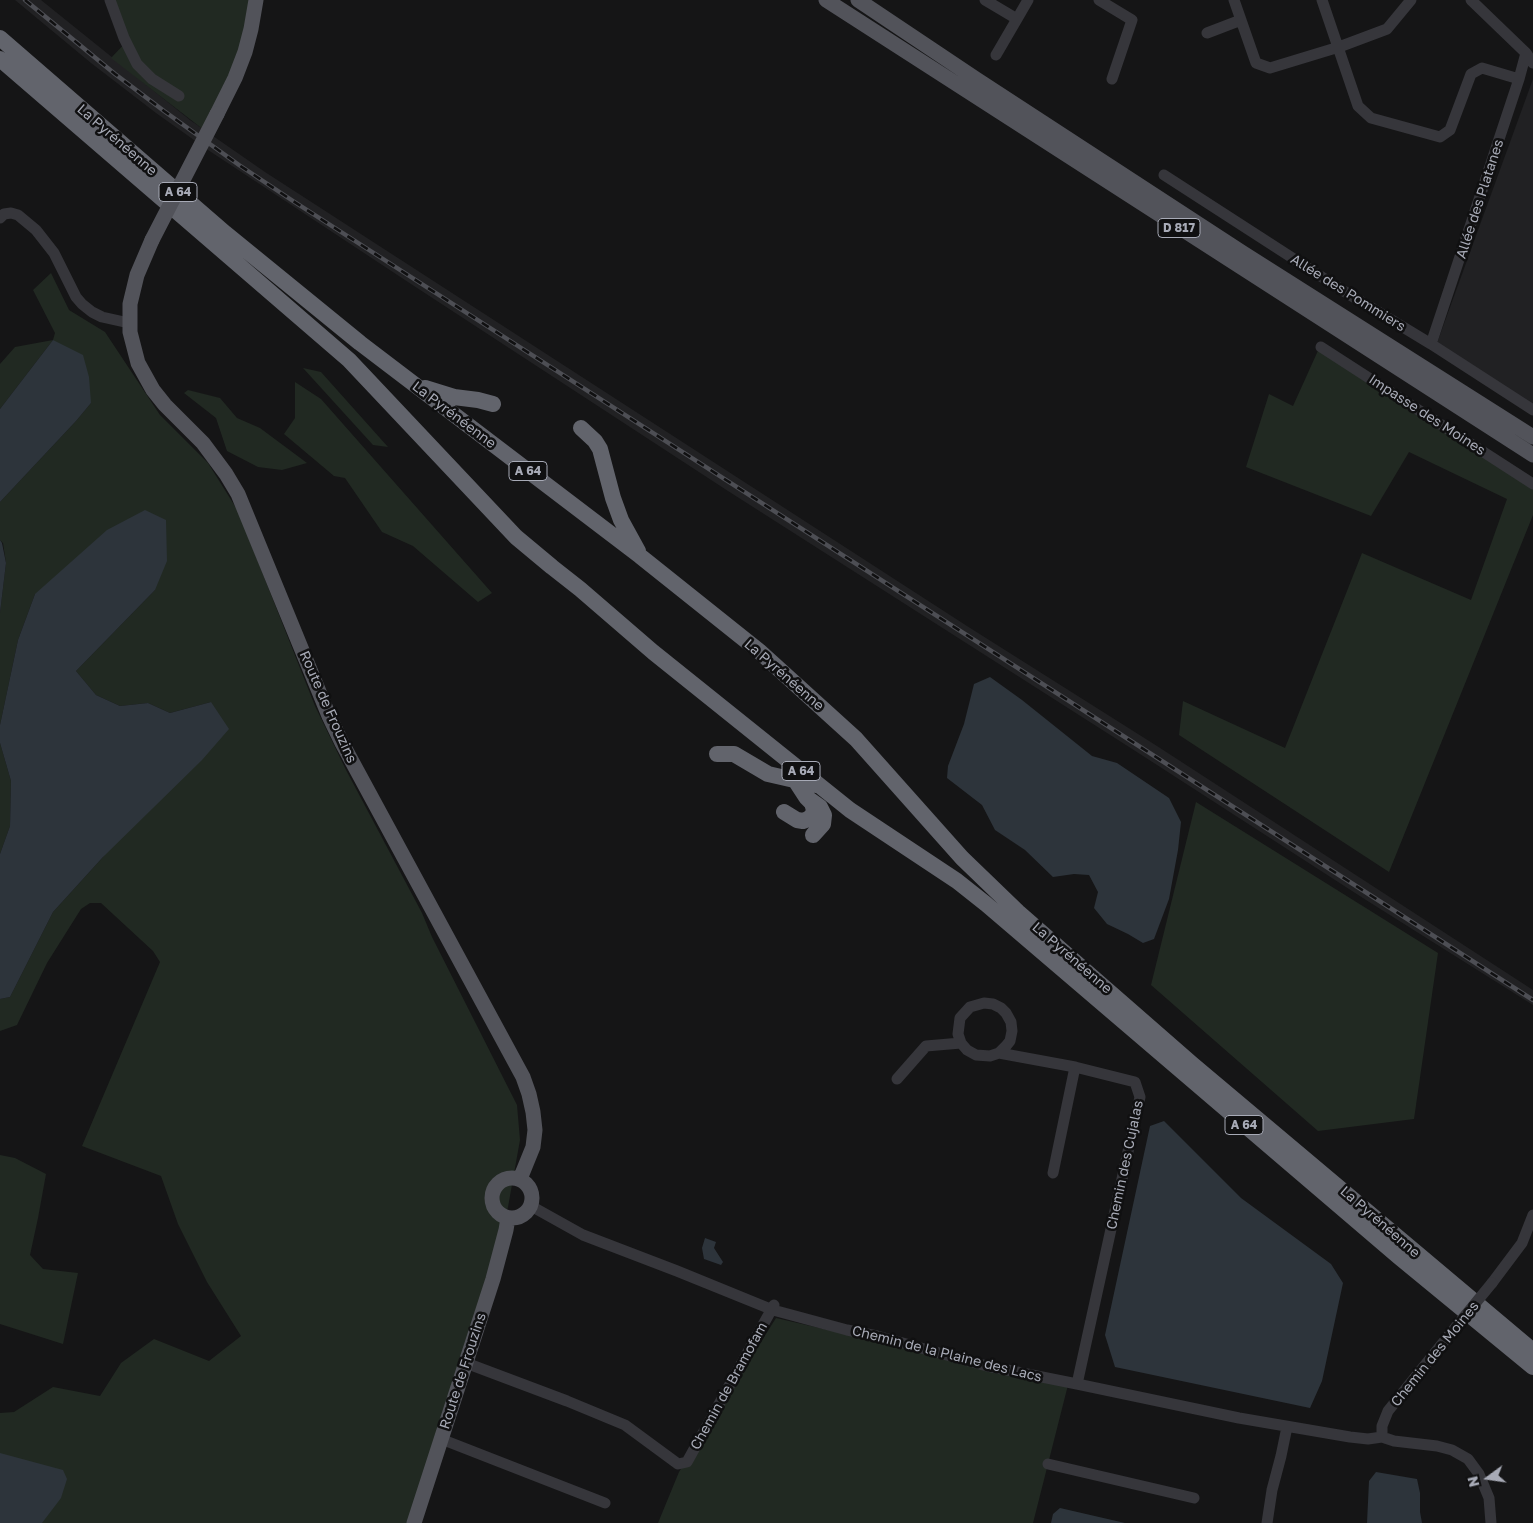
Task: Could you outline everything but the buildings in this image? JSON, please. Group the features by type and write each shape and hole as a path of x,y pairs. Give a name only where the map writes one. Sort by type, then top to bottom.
{"highway":[{"name":"La Pyrénéenne","path":"0,38 225,233 360,343 640,556 759,652 856,739 962,858 1018,912 1192,1064 1533,1351"},
{"name":"La Pyrénéenne","path":"0,58 349,360 516,537 653,652 850,810 957,881 986,904 1399,1257 1533,1367"},
{"path":"415,384 454,397 493,404"},
{"path":"581,428 595,440 600,450 621,520 640,556"},
{"path":"775,751 812,803 814,810 812,816 803,821 797,820 784,812"},
{"path":"717,754 734,754 820,807 824,816 823,824 813,835"},
{"path":"768,774 820,786"}],"main road":[{"name":"Route de Frouzins","path":"256,0 245,52 235,78 152,240 133,286 129,323 135,353 148,382 165,405 196,435 210,452 238,494 329,716 342,743 522,1077 529,1094 535,1130 533,1147 520,1179"},
{"name":"D 817","path":"826,0 1533,455"},
{"name":"D 817","path":"858,0 1235,247 1533,437"},
{"path":"514,1177 520,1179 530,1188 532,1194 531,1206 521,1216 508,1218 496,1211 493,1205 492,1191 496,1185 507,1178 514,1177"},
{"name":"Route de Frouzins","path":"414,1523 495,1271 508,1218"}],"street":[{"path":"110,0 127,45 137,64 152,79 179,96"},
{"path":"985,0 1017,19"},
{"path":"996,55 1028,0"},
{"path":"1099,0 1132,20 1112,79"},
{"path":"1234,0 1256,63 1270,68 1339,47 1387,29 1411,0"},
{"path":"1322,0 1358,106 1371,118 1440,137 1450,130 1471,74 1482,68 1519,79"},
{"path":"1471,0 1526,53 1533,63"},
{"path":"1207,33 1241,20"},
{"name":"Allée des Platanes","path":"1431,344 1526,53"},
{"name":"Allée des Pommiers","path":"1164,175 1533,410"},
{"path":"0,218 4,214 18,215 36,230 54,253 76,297 82,304 102,317 129,323"},
{"name":"Impasse des Moines","path":"1321,346 1533,484"},
{"path":"897,1080 926,1046 961,1042 958,1027 963,1013 975,1004 993,1004 1001,1008 1011,1022 1012,1032 1010,1041 999,1053"},
{"name":"Chemin des Cujalas","path":"961,1042 968,1050 981,1057 999,1053 1075,1067 1135,1082 1140,1097 1077,1384"},
{"path":"1054,1173 1075,1067"},
{"name":"Chemin de la Plaine des Lacs","path":"531,1206 583,1235 774,1307 847,1330 987,1366 1287,1427 1368,1439 1382,1437"},
{"name":"Chemin des Moines","path":"1382,1437 1382,1426 1388,1411 1522,1243 1533,1215"},
{"name":"Chemin de Bramofam","path":"466,1363 626,1425 678,1464 687,1462 774,1307"},
{"path":"1267,1523 1272,1490 1287,1427"},
{"path":"1382,1437 1437,1446 1452,1450 1468,1459 1484,1484 1489,1498 1491,1523"},
{"path":"442,1439 605,1503"},
{"path":"1048,1464 1194,1498"}],"shaded area":[{"path":"15,0 41,0 190,120 265,172 1533,990 1533,1005 728,491 208,150 91,63"},
{"path":"113,0 251,0 235,66 204,130 111,58 128,40"},
{"path":"1533,79 1533,405 1437,343"},
{"path":"51,273 69,310 105,332 160,415 208,463 238,511 315,706 346,770 422,913 432,937 517,1105 520,1140 508,1207 466,1350 408,1523 0,1523 0,1413 14,1412 53,1387 100,1396 121,1363 154,1339 209,1361 241,1336 207,1282 178,1224 161,1176 82,1146 160,962 153,951 101,903 90,903 81,909 47,963 17,1025 0,1031 0,999 10,997 53,912 103,857 211,702 170,713 148,703 120,706 96,695 76,671 155,590 35,594 18,640 0,725 0,613 6,563 3,543 0,540 0,502 91,403 53,340 55,333 33,290"},
{"path":"53,340 0,409 0,364 15,347"},
{"path":"53,340 83,355 89,377 91,403 0,502 0,409"},
{"path":"1321,344 1533,483 1533,515 1389,872 1179,735 1183,701 1285,748 1362,553 1471,600 1507,499 1409,452 1371,516 1246,467 1269,394 1293,406"},
{"path":"303,368 321,372 388,447 373,445"},
{"path":"295,382 321,399 492,593 478,602 413,546 382,532 345,478 334,476 284,434 295,418"},
{"path":"188,390 220,398 237,418 260,428 307,463 282,470 258,467 227,451 216,418 184,393"},
{"path":"145,510 166,520 167,561 155,590 76,671 96,695 120,706 148,703 170,713 211,702 229,729 202,760 103,857 53,912 10,997 0,999 0,854 10,826 11,781 0,743 0,725 18,640 35,594 107,530"},
{"path":"0,540 6,563 0,613"},
{"path":"990,677 1092,756 1117,763 1169,798 1181,822 1169,899 1154,939 1143,943 1107,924 1094,908 1098,892 1089,875 1074,874 1053,877 1025,850 995,830 982,805 947,778 948,766 964,724 974,684"},
{"path":"0,743 11,781 10,826 0,854"},
{"path":"1196,802 1438,953 1414,1119 1318,1131 1151,985"},
{"path":"1164,1121 1241,1198 1331,1264 1343,1283 1322,1381 1310,1408 1115,1367 1105,1335 1150,1126"},
{"path":"0,1155 15,1158 46,1174 30,1255 43,1269 78,1273 63,1344 0,1324"},
{"path":"705,1238 716,1242 714,1248 723,1262 721,1265 704,1259 702,1248"},
{"path":"776,1318 1068,1385 1033,1523 658,1523 679,1472"},
{"path":"0,1453 63,1470 67,1479 61,1498 42,1523 0,1523"},
{"path":"1376,1472 1417,1479 1422,1523 1367,1523 1369,1481"},
{"path":"1060,1508 1125,1523 1051,1523 1053,1514"}],"railway":[{"path":"25,0 115,74 164,111 293,201 1533,1000"}]}
